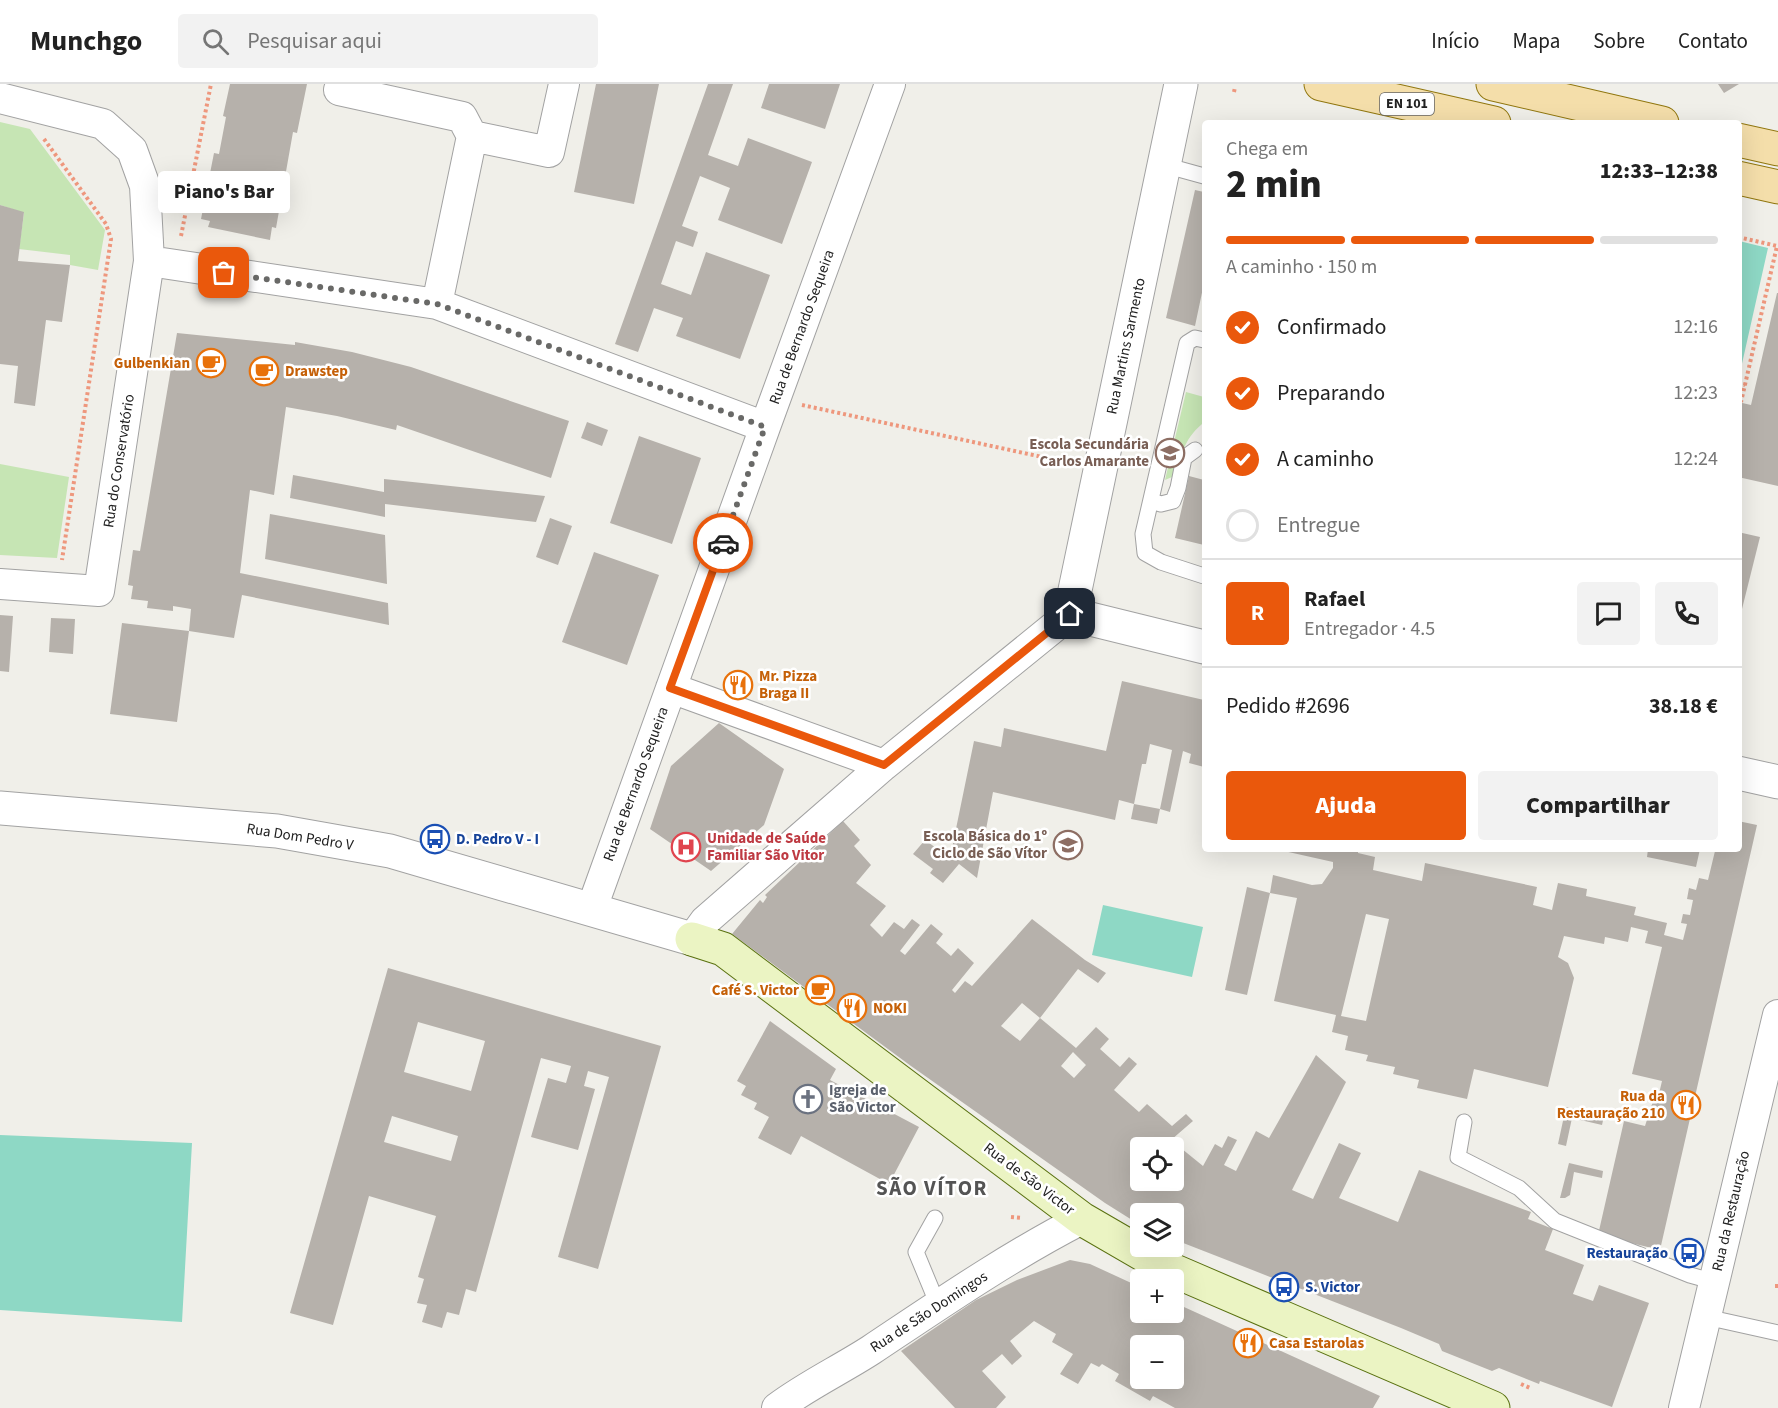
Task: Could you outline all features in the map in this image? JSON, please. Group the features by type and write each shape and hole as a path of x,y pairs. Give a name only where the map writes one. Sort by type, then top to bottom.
{"main road":[{"name":"EN 101","path":"1320,84 1481,120"},
{"path":"1493,84 1649,120"},
{"path":"1742,141 1778,149"},
{"path":"1742,179 1778,187"},
{"name":"Rua de São Victor","path":"692,939 723,949 1082,1219 1163,1266 1493,1408"}],"street":[{"path":"472,136 549,152 564,84"},
{"name":"Rua de Bernardo Sequeira","path":"592,909 890,84"},
{"name":"Rua Martins Sarmento","path":"1070,614 1181,84"},
{"path":"339,90 462,117 472,136 437,304"},
{"name":"Rua do Conservatório","path":"0,98 103,124 132,150 145,186 149,261 99,591 0,584"},
{"path":"149,261 437,304 765,427"},
{"path":"692,939 705,921 884,765 1070,614 1202,647"},
{"path":"670,688 884,765"},
{"path":"1742,773 1778,782"},
{"name":"Rua Dom Pedro V","path":"0,808 276,831 390,851 592,909"},
{"name":"Rua de São Victor","path":"592,909 692,939"},
{"name":"Rua da Restauração","path":"1684,1408 1778,1015"},
{"name":"Rua de São Domingos","path":"777,1408 790,1398 843,1368 938,1305 1050,1236 1082,1219"}],"lane":[{"path":"1164,165 1202,175"},
{"path":"1202,340 1195,338 1187,343 1143,534 1145,553 1161,562 1202,575"},
{"path":"1150,501 1161,504 1173,501 1184,458 1195,450"},
{"path":"1464,1122 1458,1157 1519,1188 1555,1221 1690,1275 1715,1282"},
{"path":"935,1218 916,1252 938,1305"},
{"path":"1706,1317 1778,1333"}],"path":[{"path":"179,242 211,84"},
{"path":"43,138 106,224 111,239 63,557 60,562"},
{"path":"1742,238 1777,246 1742,398"},
{"path":"805,406 1100,468"},
{"path":"1011,1217 1022,1218"},
{"path":"1521,1384 1530,1388"}],"green space":[{"path":"0,122 30,129 105,230 98,270 70,265 70,255 19,249 24,213 0,205"},
{"path":"1742,242 1768,248 1742,364"},
{"path":"1186,392 1202,396 1202,424 1190,436 1172,477 1165,480"},
{"path":"0,464 69,477 57,558 0,555"},
{"path":"1103,905 1203,927 1192,977 1092,955"},
{"path":"0,1135 192,1143 182,1322 0,1310"}],"building":[{"path":"230,84 307,84 297,133 293,132 276,228 272,227 270,240 208,227 210,221 201,219 214,153 219,154 226,117 223,116"},
{"path":"596,84 659,84 634,204 574,192"},
{"path":"708,84 733,84 708,155 738,166 748,138 812,162 782,244 718,220 730,188 700,176 682,226 698,232 693,247 676,241 661,284 691,295 706,252 770,275 740,359 676,336 683,318 654,308 638,352 615,344"},
{"path":"769,84 840,84 825,129 761,108"},
{"path":"1718,84 1739,84 1724,93"},
{"path":"1195,190 1202,192 1202,293 1195,326 1166,318"},
{"path":"0,205 24,212 18,261 70,265 62,322 46,320 35,406 14,403 18,366 0,364"},
{"path":"1778,293 1778,486 1742,478 1742,403 1751,405"},
{"path":"177,333 295,345 295,342 352,352 411,367 569,421 551,478 397,425 396,430 286,407 274,495 250,490 240,573 388,603 389,625 242,595 234,638 189,631 191,609 173,606 173,611 147,608 148,601 131,599 133,586 128,585 133,550 140,551"},
{"path":"587,422 608,430 602,446 581,438"},
{"path":"639,436 701,458 672,544 610,523"},
{"path":"293,475 384,492 384,479 545,496 536,522 385,504 385,517 290,498"},
{"path":"1189,476 1202,479 1202,545 1175,538"},
{"path":"270,514 385,535 387,584 265,559"},
{"path":"550,518 572,526 558,565 536,557"},
{"path":"1742,533 1760,537 1742,609"},
{"path":"594,552 659,575 627,665 562,642"},
{"path":"0,615 13,616 9,672 0,671"},
{"path":"51,618 75,619 73,654 49,652"},
{"path":"122,623 189,631 177,722 110,714"},
{"path":"1122,681 1202,700 1202,766 1189,763 1191,754 1183,751 1170,812 1160,809 1172,750 1150,744 1146,764 1142,764 1134,804 1119,800 1115,820 993,792 977,878 959,864 943,883 930,873 933,869 913,854 925,840 950,858 974,741 1001,747 1004,728 1106,751"},
{"path":"719,723 784,769 764,825 711,871 650,829 671,766"},
{"path":"1134,804 1160,809 1157,824 1131,819"},
{"path":"843,821 860,840 854,846 871,865 856,883 886,906 870,925 882,937 894,922 904,929 912,919 920,925 900,951 905,955 931,924 943,934 936,943 951,956 958,948 974,963 952,990 955,993 965,981 972,986 1032,919 1085,960 1106,973 1098,983 1078,969 1040,1018 1076,1048 1096,1027 1109,1039 1100,1049 1120,1067 1129,1057 1137,1064 1114,1090 1139,1112 1147,1104 1172,1126 1186,1114 1193,1121 1174,1137 1130,1137 1130,1191 1184,1191 1184,1151 1203,1166 1215,1144 1222,1148 1228,1136 1237,1140 1224,1165 1236,1171 1256,1131 1269,1138 1316,1055 1346,1082 1292,1190 1313,1199 1339,1143 1361,1153 1339,1198 1398,1222 1419,1170 1531,1212 1528,1219 1553,1229 1545,1250 1584,1265 1573,1294 1593,1301 1599,1285 1649,1303 1612,1407 1540,1381 1539,1384 1499,1368 1492,1371 1442,1351 1439,1344 1401,1328 1184,1243 1184,1203 1130,1203 1130,1219 911,1066 732,934 760,900 763,903 767,897 765,895","holes":["1022,1003 1040,1018 1020,1041 1001,1026","1073,1052 1086,1065 1074,1078 1061,1066"]},
{"path":"1742,822 1757,825 1660,1250 1598,1235 1624,1121 1645,1126 1654,1098 1658,1098 1662,1081 1632,1074 1662,947 1645,943 1648,931 1631,927 1628,942 1605,937 1604,944 1564,936 1558,957 1568,963 1574,978 1548,1087 1474,1069 1467,1099 1417,1088 1419,1080 1393,1074 1395,1067 1366,1061 1368,1055 1345,1050 1348,1036 1332,1032 1336,1015 1274,1001 1297,898 1270,893 1273,875 1312,885 1322,884 1333,868 1333,862 1288,852 1358,852 1375,857 1373,870 1422,881 1425,863 1537,887 1533,905 1552,910 1558,883 1587,889 1586,896 1636,907 1634,915 1667,923 1664,935 1683,940 1687,924 1681,923 1683,914 1690,915 1693,900 1687,899 1689,888 1696,890 1699,878 1708,880 1715,852 1742,852","holes":["1366,914 1389,919 1366,1021 1341,1016"]},
{"path":"1648,852 1699,852 1696,867 1647,857"},
{"path":"1247,887 1270,893 1247,995 1225,990"},
{"path":"388,968 661,1046 598,1269 558,1257 609,1077 588,1071 584,1086 595,1089 578,1150 531,1137 548,1078 566,1083 571,1066 541,1058 476,1292 466,1289 459,1315 447,1312 442,1328 422,1322 427,1305 417,1303 424,1279 418,1277 436,1216 369,1196 333,1325 290,1313","holes":["418,1022 485,1041 471,1091 404,1072","392,1116 458,1136 451,1161 384,1142"]},
{"name":"Igreja de São Victor","path":"770,1021 836,1069 830,1080 919,1127 889,1184 801,1136 791,1155 758,1138 769,1117 754,1109 757,1103 741,1095 746,1086 737,1081"},
{"path":"1566,1107 1604,1116 1602,1125 1572,1118 1566,1146 1558,1144"},
{"path":"1569,1163 1603,1171 1602,1178 1574,1172 1570,1195 1560,1198"},
{"path":"1070,1260 1090,1264 1130,1282 1130,1323 1184,1323 1184,1307 1380,1396 1373,1408 1175,1408 1153,1396 1150,1401 1115,1381 1119,1374 1102,1364 1099,1367 1091,1363 1078,1384 1060,1374 1073,1354 1052,1342 1056,1334 1034,1321 1010,1341 1022,1356 1012,1365 1002,1354 982,1371 1006,1397 996,1408 955,1408 901,1351 976,1300 1017,1280"}],"way so far":[{"path":"224,273 437,304 765,427 723,543"}],"place":[{"name":"Piano's Bar","path":"224,273"},
{"name":"Gulbenkian","path":"211,363"},
{"name":"Drawstep","path":"264,371"},
{"name":"Escola Secundária Carlos Amarante","path":"1170,453"},
{"name":"Mr. Pizza Braga II","path":"738,685"},
{"name":"D. Pedro V - I","path":"435,839"},
{"name":"Escola Básica do 1º Ciclo de São Vítor","path":"1068,845"},
{"name":"Unidade de Saúde Familiar São Vitor","path":"686,847"},
{"name":"Café S. Victor","path":"820,990"},
{"name":"NOKI","path":"852,1008"},
{"name":"Igreja de São Victor","path":"808,1099"},
{"name":"Rua da Restauração 210","path":"1686,1105"},
{"name":"Restauração","path":"1689,1253"},
{"name":"S. Victor","path":"1284,1287"},
{"name":"Casa Estarolas","path":"1248,1343"}],"district":[{"name":"SÃO VÍTOR","path":"932,1188"}],"route":[{"path":"723,543 670,688 884,765 1070,614"}]}
